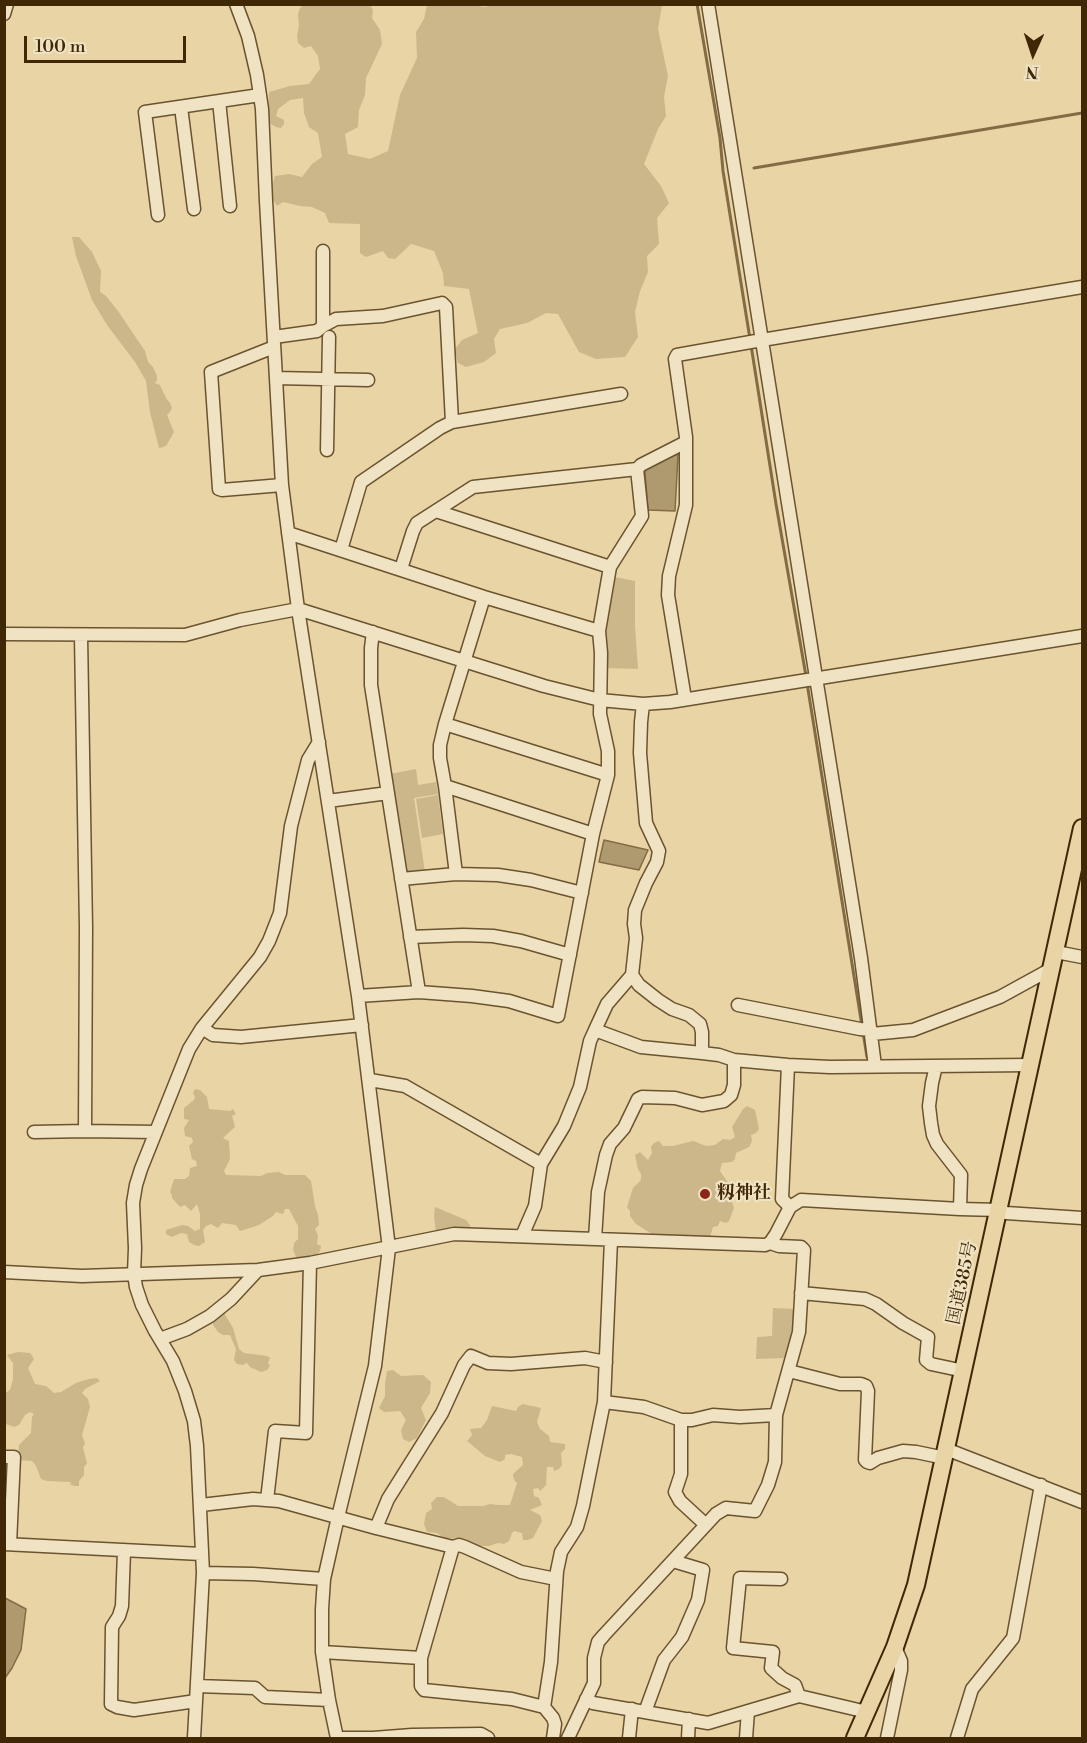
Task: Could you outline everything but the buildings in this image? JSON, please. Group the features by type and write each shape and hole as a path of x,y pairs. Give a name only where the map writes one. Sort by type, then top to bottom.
{"highway":[{"name":"国道385号","path":"855,1738 895,1647 916,1585 1083,828"}],"street":[{"path":"4,14 7,4"},
{"path":"236,4 248,36 262,109 282,485 298,609 370,1080 389,1248 375,1366 324,1580 322,1652 337,1738 481,1734 488,1738"},
{"path":"708,4 861,958 875,1066"},
{"path":"158,215 145,112 260,94"},
{"path":"219,101 230,206"},
{"path":"181,107 194,209"},
{"path":"323,251 328,378 327,450"},
{"path":"685,699 668,595 669,576 686,505 686,442 675,358 677,355 1083,287"},
{"path":"326,331 336,319 383,316 442,303 446,307 452,422"},
{"path":"282,485 219,489 211,372 274,342 317,331 326,331"},
{"path":"276,378 368,380"},
{"path":"341,550 361,482 440,428 452,422 621,394"},
{"path":"401,569 417,523 473,487 637,469 686,442"},
{"path":"358,996 418,993 472,996 509,1001 558,1016 593,834 608,775 608,751 600,714 599,632 610,567 642,516 637,469"},
{"path":"436,511 610,567"},
{"path":"288,533 599,632"},
{"path":"456,874 440,745 484,597"},
{"path":"5,634 185,635 240,620 298,609 544,686 600,700 643,704 1083,636"},
{"path":"373,632 370,648 371,685 418,993"},
{"path":"81,636 86,928 85,1131"},
{"path":"522,1236 535,1206 541,1164 564,1126 580,1087 590,1041 607,1004 632,975 636,938 635,910 657,862 659,851 646,823 640,753 643,704"},
{"path":"445,724 608,775"},
{"path":"194,1738 204,1574 194,1422 177,1371 142,1305 136,1287 133,1203 136,1185 189,1049 202,1028 260,957 269,941 280,913 291,826 308,760 319,742"},
{"path":"445,786 593,834"},
{"path":"328,801 388,793"},
{"path":"401,879 456,874 498,875 531,880 582,893"},
{"path":"410,937 493,936 521,941 570,955"},
{"path":"1056,951 1083,957"},
{"path":"738,1005 871,1032 913,1030 1000,997 1051,969"},
{"path":"632,975 639,985 658,1000 672,1009 689,1015 700,1024 702,1053"},
{"path":"202,1028 213,1035 241,1037 362,1025"},
{"path":"595,1030 641,1047 789,1065 830,1067 1030,1065"},
{"path":"595,1239 598,1192 606,1155 610,1144 624,1128 638,1099 642,1096 675,1098 702,1105 724,1101 731,1095 734,1085 734,1060"},
{"path":"789,1065 782,1200 789,1207"},
{"path":"936,1066 929,1106 933,1135 961,1175 960,1209"},
{"path":"370,1080 405,1086 541,1164"},
{"path":"34,1132 156,1132"},
{"path":"4,1272 82,1276 258,1270 310,1263 454,1234 765,1245 770,1243 776,1234 789,1207 801,1200 999,1210 1006,1213 1083,1218"},
{"path":"544,1707 551,1662 556,1579 561,1552 577,1527 604,1402 611,1240"},
{"path":"568,1738 594,1683 594,1658 598,1642 706,1524 726,1508 755,1510 768,1485 775,1462 776,1415 799,1332 804,1250 801,1246 779,1246 770,1243"},
{"path":"267,1500 275,1431 306,1433 310,1263"},
{"path":"160,1339 187,1329 210,1316 231,1299 258,1270"},
{"path":"801,1293 865,1299 876,1304 928,1337 926,1360 931,1364 964,1371"},
{"path":"376,1528 388,1499 442,1413 464,1365 471,1356 488,1363 511,1364 585,1358 606,1362"},
{"path":"789,1371 840,1384 866,1386 868,1391 865,1460 867,1462 870,1463 878,1458 903,1451 945,1454 1041,1485 1083,1502"},
{"path":"604,1402 644,1407 681,1420 713,1415 740,1417 776,1415"},
{"path":"681,1420 681,1474 675,1492 680,1500 706,1524"},
{"path":"4,1457 14,1457 7,1544 201,1554"},
{"path":"957,1738 972,1689 1013,1638 1041,1485"},
{"path":"201,1505 253,1499 279,1501 453,1547 459,1545 521,1572 556,1579"},
{"path":"453,1547 422,1658 421,1686 424,1690 512,1699 544,1707 555,1724 553,1738"},
{"path":"124,1551 122,1606 112,1627 111,1704 134,1710 196,1701"},
{"path":"645,1712 664,1660 682,1637 698,1600 703,1570 673,1561"},
{"path":"204,1574 253,1574 324,1580"},
{"path":"782,1579 740,1578 733,1648 773,1652 771,1668 782,1678 795,1685 799,1696"},
{"path":"887,1738 901,1670 901,1661 895,1647"},
{"path":"322,1652 422,1658"},
{"path":"197,1686 255,1688 265,1697 329,1700"},
{"path":"586,1699 708,1723 799,1696 867,1712"},
{"path":"629,1738 632,1709"},
{"path":"746,1738 748,1711"},
{"path":"688,1738 689,1719"}],"shaded area":[{"path":"474,4 483,7 503,4 662,5 658,29 668,76 664,97 666,116 658,129 644,164 661,186 669,203 657,218 659,244 647,256 648,272 635,312 638,337 625,357 596,359 579,352 558,314 546,313 527,323 500,329 494,339 496,353 484,362 466,367 458,363 454,350 462,340 478,333 469,289 444,286 443,273 434,251 411,244 395,259 388,258 383,251 366,257 360,253 360,224 329,223 325,213 312,207 283,202 277,206 271,196 275,176 289,174 302,177 312,164 322,157 318,133 309,127 304,113 303,98 290,100 278,109 276,116 284,120 281,128 269,123 268,115 269,92 309,84 320,69 318,56 311,46 304,48 298,43 298,14 303,5 370,5 373,10 372,18 380,30 382,44 366,78 358,127 345,134 348,154 370,159 388,151 400,95 417,58 416,32 424,19 427,5"},
{"path":"72,237 79,237 92,252 101,271 100,292 118,311 145,351 148,362 157,376 155,383 160,385 170,403 172,408 167,415 174,432 166,446 159,448 150,412 146,381 92,300 76,256"},
{"path":"678,455 675,511 648,510 646,468"},
{"path":"615,577 635,581 638,669 605,668 605,632"},
{"path":"416,769 418,785 436,782 438,794 414,798 425,872 411,875 405,871 390,774"},
{"path":"438,795 443,834 422,838 416,799"},
{"path":"604,840 648,850 639,870 599,862"},
{"path":"195,1089 200,1090 207,1097 209,1109 230,1111 233,1109 236,1114 232,1116 235,1127 223,1138 229,1141 230,1159 224,1171 226,1175 261,1176 279,1172 285,1175 305,1175 311,1181 319,1225 315,1229 318,1235 317,1244 321,1246 315,1257 297,1259 293,1250 294,1243 298,1239 298,1226 289,1209 285,1209 283,1214 276,1212 259,1225 240,1231 236,1225 222,1223 218,1228 211,1224 206,1226 203,1230 205,1242 199,1246 189,1242 187,1234 181,1233 172,1237 166,1234 166,1230 182,1225 195,1231 200,1229 197,1204 191,1211 185,1205 180,1207 170,1192 174,1179 185,1179 189,1176 190,1168 197,1166 196,1161 192,1159 189,1146 193,1142 192,1138 185,1136 184,1128 189,1120 184,1119 184,1108 194,1100"},
{"path":"747,1106 755,1110 759,1129 751,1135 752,1141 749,1147 736,1153 732,1162 722,1163 720,1171 729,1184 722,1192 732,1202 734,1208 729,1221 726,1223 720,1221 718,1226 713,1227 710,1237 706,1238 655,1236 636,1224 627,1207 633,1188 641,1180 635,1155 640,1152 648,1160 652,1153 651,1147 659,1141 663,1146 693,1141 706,1146 715,1145 723,1139 730,1140 735,1137 732,1127"},
{"path":"435,1207 466,1220 470,1225 470,1231 436,1234"},
{"path":"773,1308 796,1309 794,1337 788,1358 756,1359 757,1337 772,1336"},
{"path":"224,1313 233,1328 239,1349 244,1353 270,1358 268,1363 270,1366 267,1370 261,1372 247,1363 237,1364 234,1360 236,1349 230,1335 223,1335 213,1325 214,1318"},
{"path":"18,1352 30,1353 34,1359 28,1368 35,1384 46,1386 54,1393 89,1379 97,1378 100,1381 82,1393 88,1399 90,1407 82,1435 87,1463 79,1486 70,1484 71,1482 41,1479 32,1461 18,1460 19,1445 31,1433 34,1414 30,1412 25,1415 19,1425 14,1427 6,1424 5,1429 5,1393 10,1390 13,1379 13,1363 7,1355"},
{"path":"393,1370 401,1376 423,1375 431,1382 430,1393 421,1408 426,1420 417,1438 409,1442 403,1439 401,1430 406,1420 400,1411 384,1412 379,1408 385,1396 387,1371"},
{"path":"523,1404 541,1408 537,1422 540,1429 549,1436 550,1442 565,1444 565,1449 561,1453 562,1465 554,1471 553,1467 547,1467 546,1485 540,1491 538,1488 533,1489 534,1496 539,1498 542,1505 530,1510 540,1515 542,1521 533,1538 523,1540 522,1533 514,1531 509,1541 504,1544 478,1546 463,1539 444,1538 437,1533 427,1532 424,1524 426,1513 432,1509 431,1503 437,1497 444,1497 458,1506 510,1505 517,1483 513,1474 523,1465 522,1457 505,1455 505,1459 500,1462 485,1456 467,1441 472,1435 470,1429 481,1428 492,1406 516,1411"},
{"path":"5,1598 26,1609 21,1650 5,1678"}],"waterway":[{"path":"697,4 750,339"},
{"path":"754,168 1082,113"},
{"path":"751,345 806,676"},
{"path":"807,683 862,1026"},
{"path":"863,1032 867,1057"}],"place":[{"name":"籾神社","path":"705,1194"}]}
